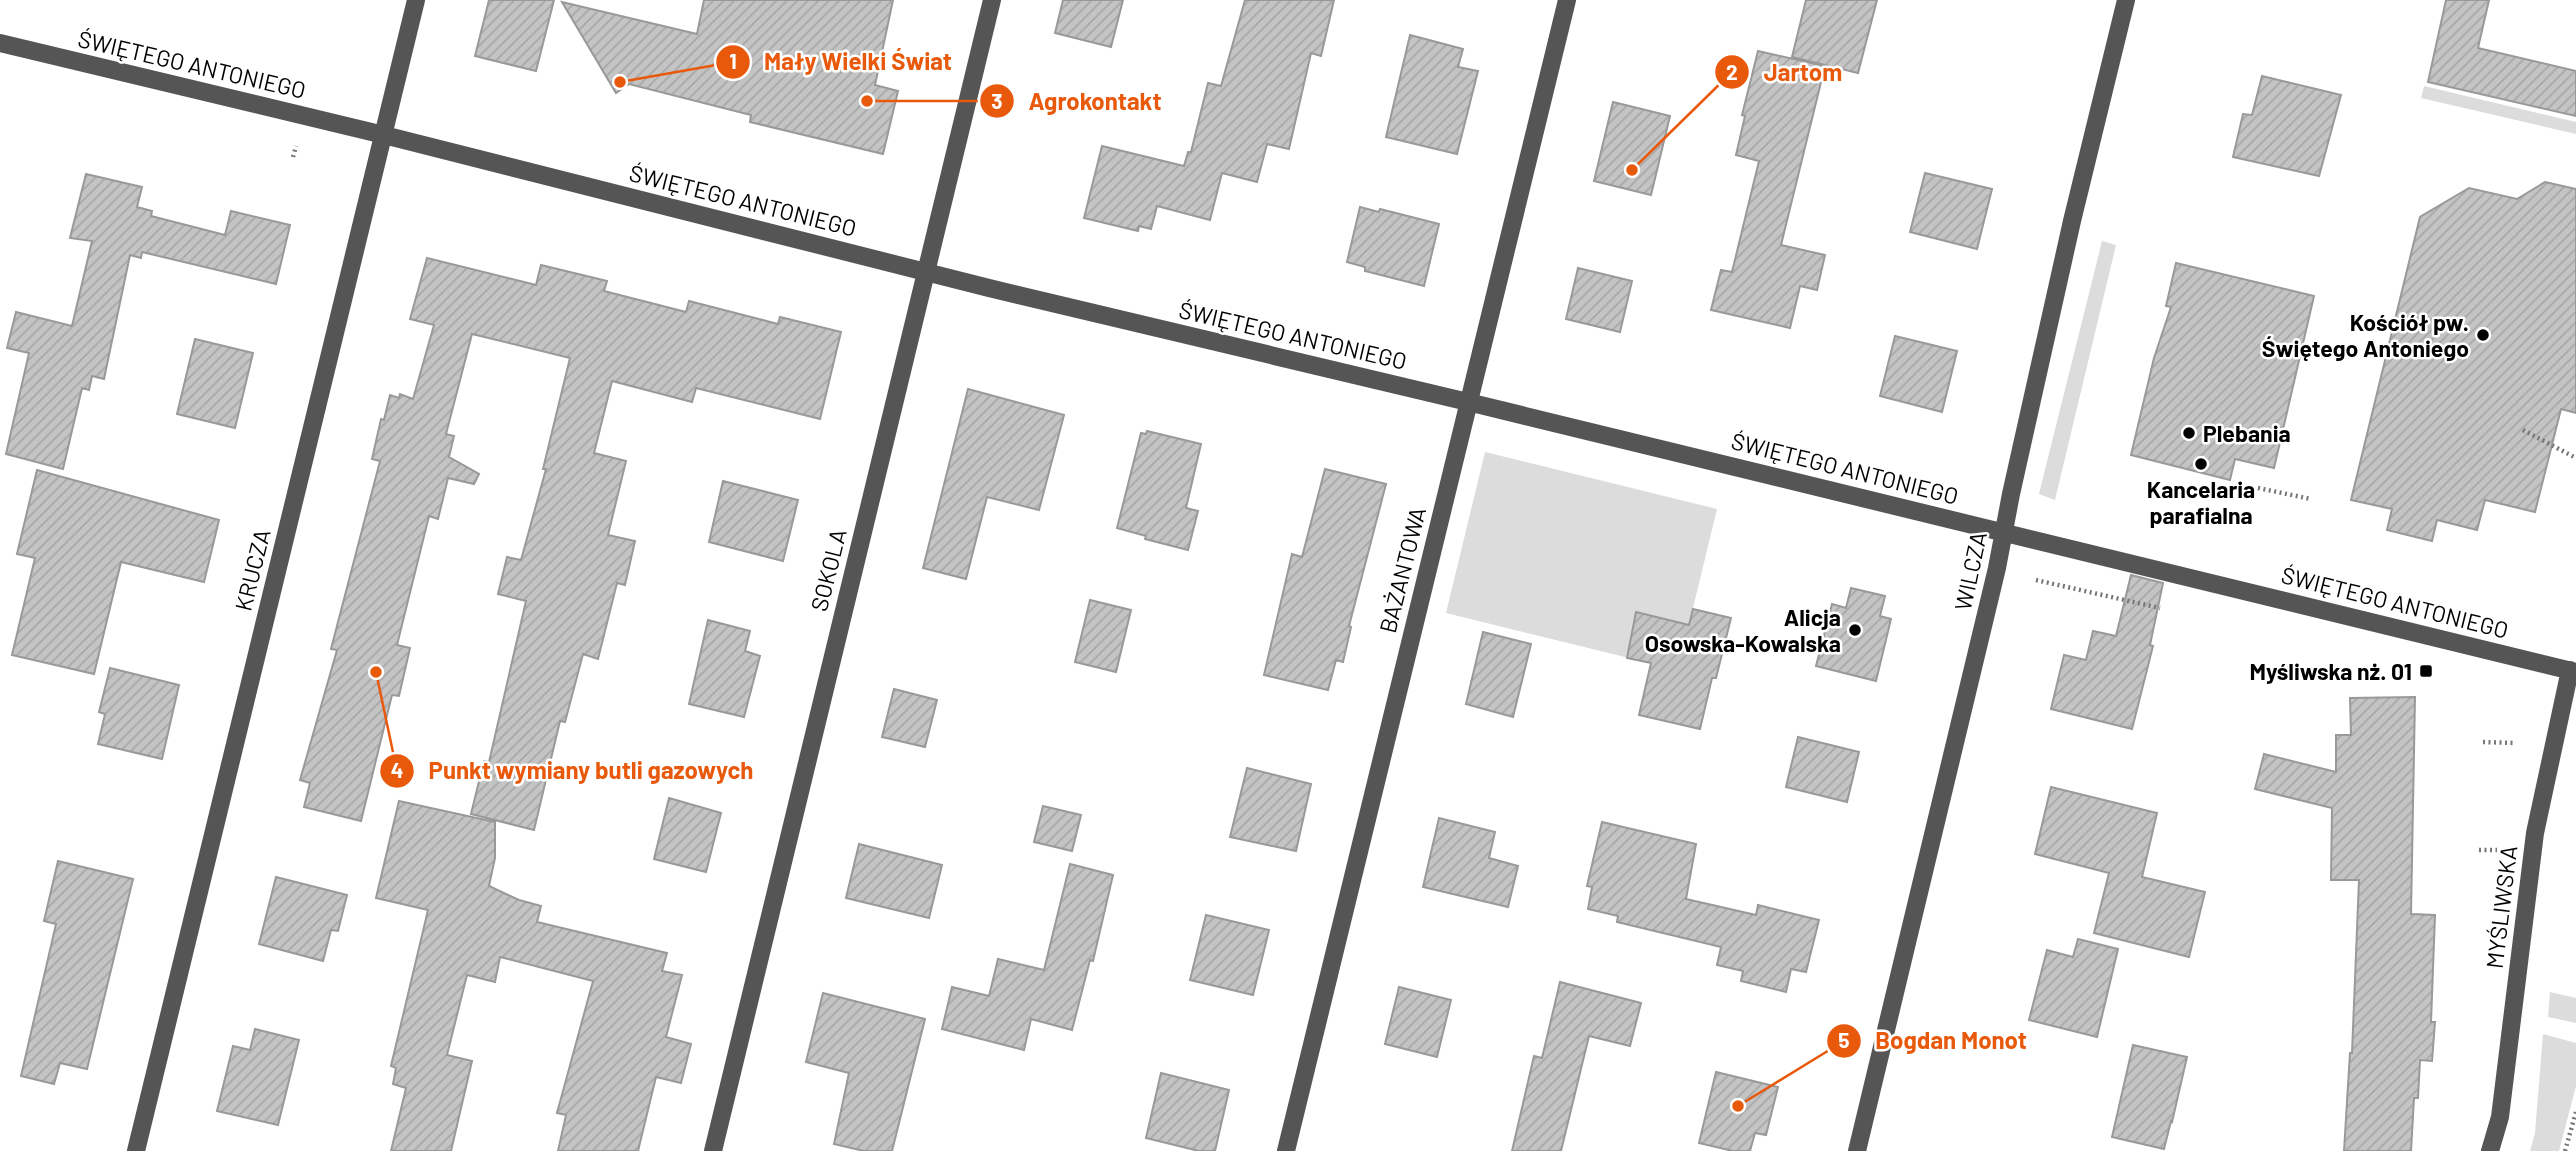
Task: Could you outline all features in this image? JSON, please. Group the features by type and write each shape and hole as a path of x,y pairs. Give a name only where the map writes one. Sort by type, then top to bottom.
{"street":[{"name":"KRUCZA","path":"136,1151 416,0"},
{"name":"SOKOLA","path":"713,1151 992,0"},
{"name":"BAŻANTOWA","path":"1286,1151 1567,0"},
{"name":"WILCZA","path":"1857,1151 1997,568 2069,235 2126,0"},
{"name":"ŚWIĘTEGO ANTONIEGO","path":"0,43 384,135 925,271 2573,671"},
{"name":"MYŚLIWSKA","path":"2490,1151 2500,1117 2535,833 2573,671"}],"path":[{"path":"2523,430 2576,458"},
{"path":"2258,488 2311,499"},
{"path":"2483,742 2516,743"},
{"path":"2479,850 2497,850"},
{"path":"2566,1151 2576,1112"}],"shaded area":[{"path":"2424,86 2576,122 2576,134 2421,98"},
{"path":"2102,241 2116,245 2055,500 2039,494"},
{"path":"1485,452 1717,509 1678,670 1446,613"},
{"path":"2550,992 2576,998 2576,1023 2548,1017"},
{"path":"2543,1034 2576,1043 2576,1086 2559,1151 2530,1151 2535,1133"}],"building":[{"path":"489,0 554,0 536,71 475,56"},
{"path":"704,0 893,0 875,85 898,91 883,154 750,122 751,115 629,84 616,93 562,2 697,34"},
{"path":"1063,0 1123,0 1111,47 1055,33"},
{"path":"1245,0 1334,0 1321,56 1311,53 1289,149 1267,144 1257,182 1222,173 1210,220 1157,206 1151,229 1139,226 1138,231 1084,218 1102,146 1184,166 1188,152 1191,152 1208,83 1221,86"},
{"path":"1806,0 1877,0 1858,73 1792,57"},
{"path":"2446,0 2489,0 2478,48 2576,71 2576,116 2428,82"},
{"path":"1410,35 1463,49 1458,67 1478,71 1457,154 1386,137"},
{"path":"1758,51 1825,66 1781,245 1825,255 1817,290 1800,286 1790,328 1711,310 1721,270 1732,272 1759,161 1736,155 1745,116 1742,115"},
{"path":"2262,76 2341,95 2319,176 2233,157 2243,114 2252,115"},
{"path":"1613,102 1670,116 1651,195 1594,181"},
{"path":"1925,173 1992,189 1977,249 1910,232"},
{"path":"86,174 142,187 137,207 152,211 151,216 225,235 231,211 290,225 276,284 142,252 141,258 130,255 104,379 92,376 89,390 82,388 63,469 6,454 29,353 7,348 16,312 72,326 92,241 70,238"},
{"name":"Kościół pw. Świętego Antoniego","path":"2545,182 2576,189 2576,413 2561,409 2535,512 2485,500 2477,530 2437,520 2432,541 2387,530 2392,509 2351,500 2420,217 2469,188 2517,199"},
{"path":"1360,207 1379,212 1380,209 1439,224 1424,286 1365,271 1365,267 1347,262"},
{"path":"427,258 536,285 541,265 607,281 604,291 686,312 689,301 778,324 780,317 841,332 820,419 696,388 692,402 612,381 594,453 626,461 608,535 635,541 625,585 617,583 598,659 583,654 565,722 560,721 534,830 471,814 484,761 489,762 526,601 498,594 507,557 521,560 546,469 543,469 570,358 472,334 446,434 454,436 449,457 479,474 474,484 448,478 438,519 429,516 397,645 410,648 399,696 392,695 361,821 304,807 310,783 300,780 337,650 331,649 380,461 372,459 381,419 384,420 390,395 399,398 400,394 413,399 434,325 410,319"},
{"path":"2176,263 2314,296 2274,468 2235,459 2230,480 2131,455 2154,358 2171,307 2166,306"},
{"path":"1578,268 1632,281 1620,332 1566,319"},
{"path":"1895,336 1957,351 1942,412 1880,396"},
{"path":"195,339 253,353 235,428 177,414"},
{"path":"968,389 1064,415 1039,510 987,497 966,579 923,568"},
{"path":"1147,431 1201,444 1186,508 1198,511 1188,550 1145,539 1146,536 1117,528 1141,433 1146,434"},
{"path":"1325,469 1386,484 1349,626 1351,627 1343,662 1336,660 1328,690 1264,675 1292,554 1302,557"},
{"path":"37,470 219,520 204,582 121,562 94,674 12,655 35,558 17,554"},
{"path":"723,481 798,500 783,561 709,542"},
{"path":"2131,575 2163,583 2150,645 2153,646 2132,729 2051,709 2064,655 2086,660 2093,631 2116,636"},
{"path":"1851,588 1885,596 1880,616 1891,619 1876,681 1816,666 1832,604 1846,608"},
{"path":"1090,600 1131,610 1116,672 1075,662"},
{"path":"1693,609 1731,618 1716,678 1712,678 1700,729 1639,715 1651,663 1627,658 1636,612 1689,625"},
{"path":"708,620 750,631 745,651 760,656 744,717 689,704"},
{"path":"1483,632 1531,644 1513,717 1466,704"},
{"path":"110,668 179,685 162,759 98,744 105,714 99,712"},
{"path":"894,689 937,700 925,747 882,737"},
{"path":"2415,697 2411,914 2435,915 2431,1022 2435,1022 2432,1061 2420,1060 2418,1098 2414,1098 2411,1151 2344,1151 2352,1053 2359,880 2331,880 2332,808 2255,789 2264,754 2336,772 2336,735 2351,735 2350,698"},
{"path":"1798,737 1859,752 1847,802 1786,787"},
{"path":"1247,768 1311,784 1296,851 1230,837"},
{"path":"2051,787 2157,813 2142,877 2205,892 2189,957 2094,933 2109,873 2035,854"},
{"path":"669,798 721,813 706,872 654,859"},
{"path":"399,801 495,822 495,858 489,886 519,900 541,906 537,922 667,953 662,971 682,975 666,1037 691,1044 681,1083 656,1077 638,1151 558,1151 566,1115 557,1113 593,981 500,957 495,982 467,975 447,1055 472,1061 451,1151 391,1151 406,1088 393,1084 396,1068 391,1066 428,910 376,898"},
{"path":"1043,806 1081,815 1072,851 1034,842"},
{"path":"1439,818 1495,832 1489,858 1518,866 1508,907 1423,887"},
{"path":"1602,822 1696,844 1686,899 1756,915 1758,905 1819,920 1806,972 1791,969 1786,992 1741,981 1743,971 1717,965 1721,947 1617,922 1618,916 1588,909 1592,887 1587,886"},
{"path":"859,844 942,865 929,918 846,898"},
{"path":"58,861 133,879 87,1069 60,1063 54,1084 21,1076 56,924 44,921"},
{"path":"1070,864 1113,875 1093,961 1090,960 1072,1030 1031,1019 1024,1050 942,1029 952,987 989,996 998,959 1044,970"},
{"path":"276,877 347,895 338,931 331,930 323,961 259,944"},
{"path":"1206,915 1269,930 1253,995 1190,980"},
{"path":"2078,939 2118,949 2097,1037 2029,1020 2047,950 2073,957"},
{"path":"1560,982 1641,1003 1630,1046 1589,1036 1561,1151 1512,1151 1534,1056 1542,1058"},
{"path":"1399,987 1451,1000 1437,1057 1385,1044"},
{"path":"823,993 925,1019 892,1151 864,1151 834,1144 849,1073 806,1062"},
{"path":"255,1029 299,1040 278,1125 217,1111 233,1046 250,1050"},
{"path":"2133,1045 2187,1057 2164,1149 2112,1137"},
{"path":"1716,1072 1778,1087 1766,1135 1755,1133 1750,1151 1733,1151 1699,1143"},
{"path":"1161,1073 1229,1090 1215,1151 1199,1151 1146,1138"}],"place":[{"name":"Mały Wielki Świat","path":"620,82"},
{"name":"Agrokontakt","path":"867,101"},
{"name":"Jartom","path":"1632,170"},
{"name":"Kościół pw. Świętego Antoniego","path":"2483,335"},
{"name":"Plebania","path":"2189,433"},
{"name":"Kancelaria parafialna","path":"2201,464"},
{"name":"Alicja Osowska-Kowalska","path":"1855,630"},
{"name":"Myśliwska nż. 01","path":"2426,671"},
{"name":"Punkt wymiany butli gazowych","path":"376,672"},
{"name":"Bogdan Monot","path":"1738,1106"}]}
